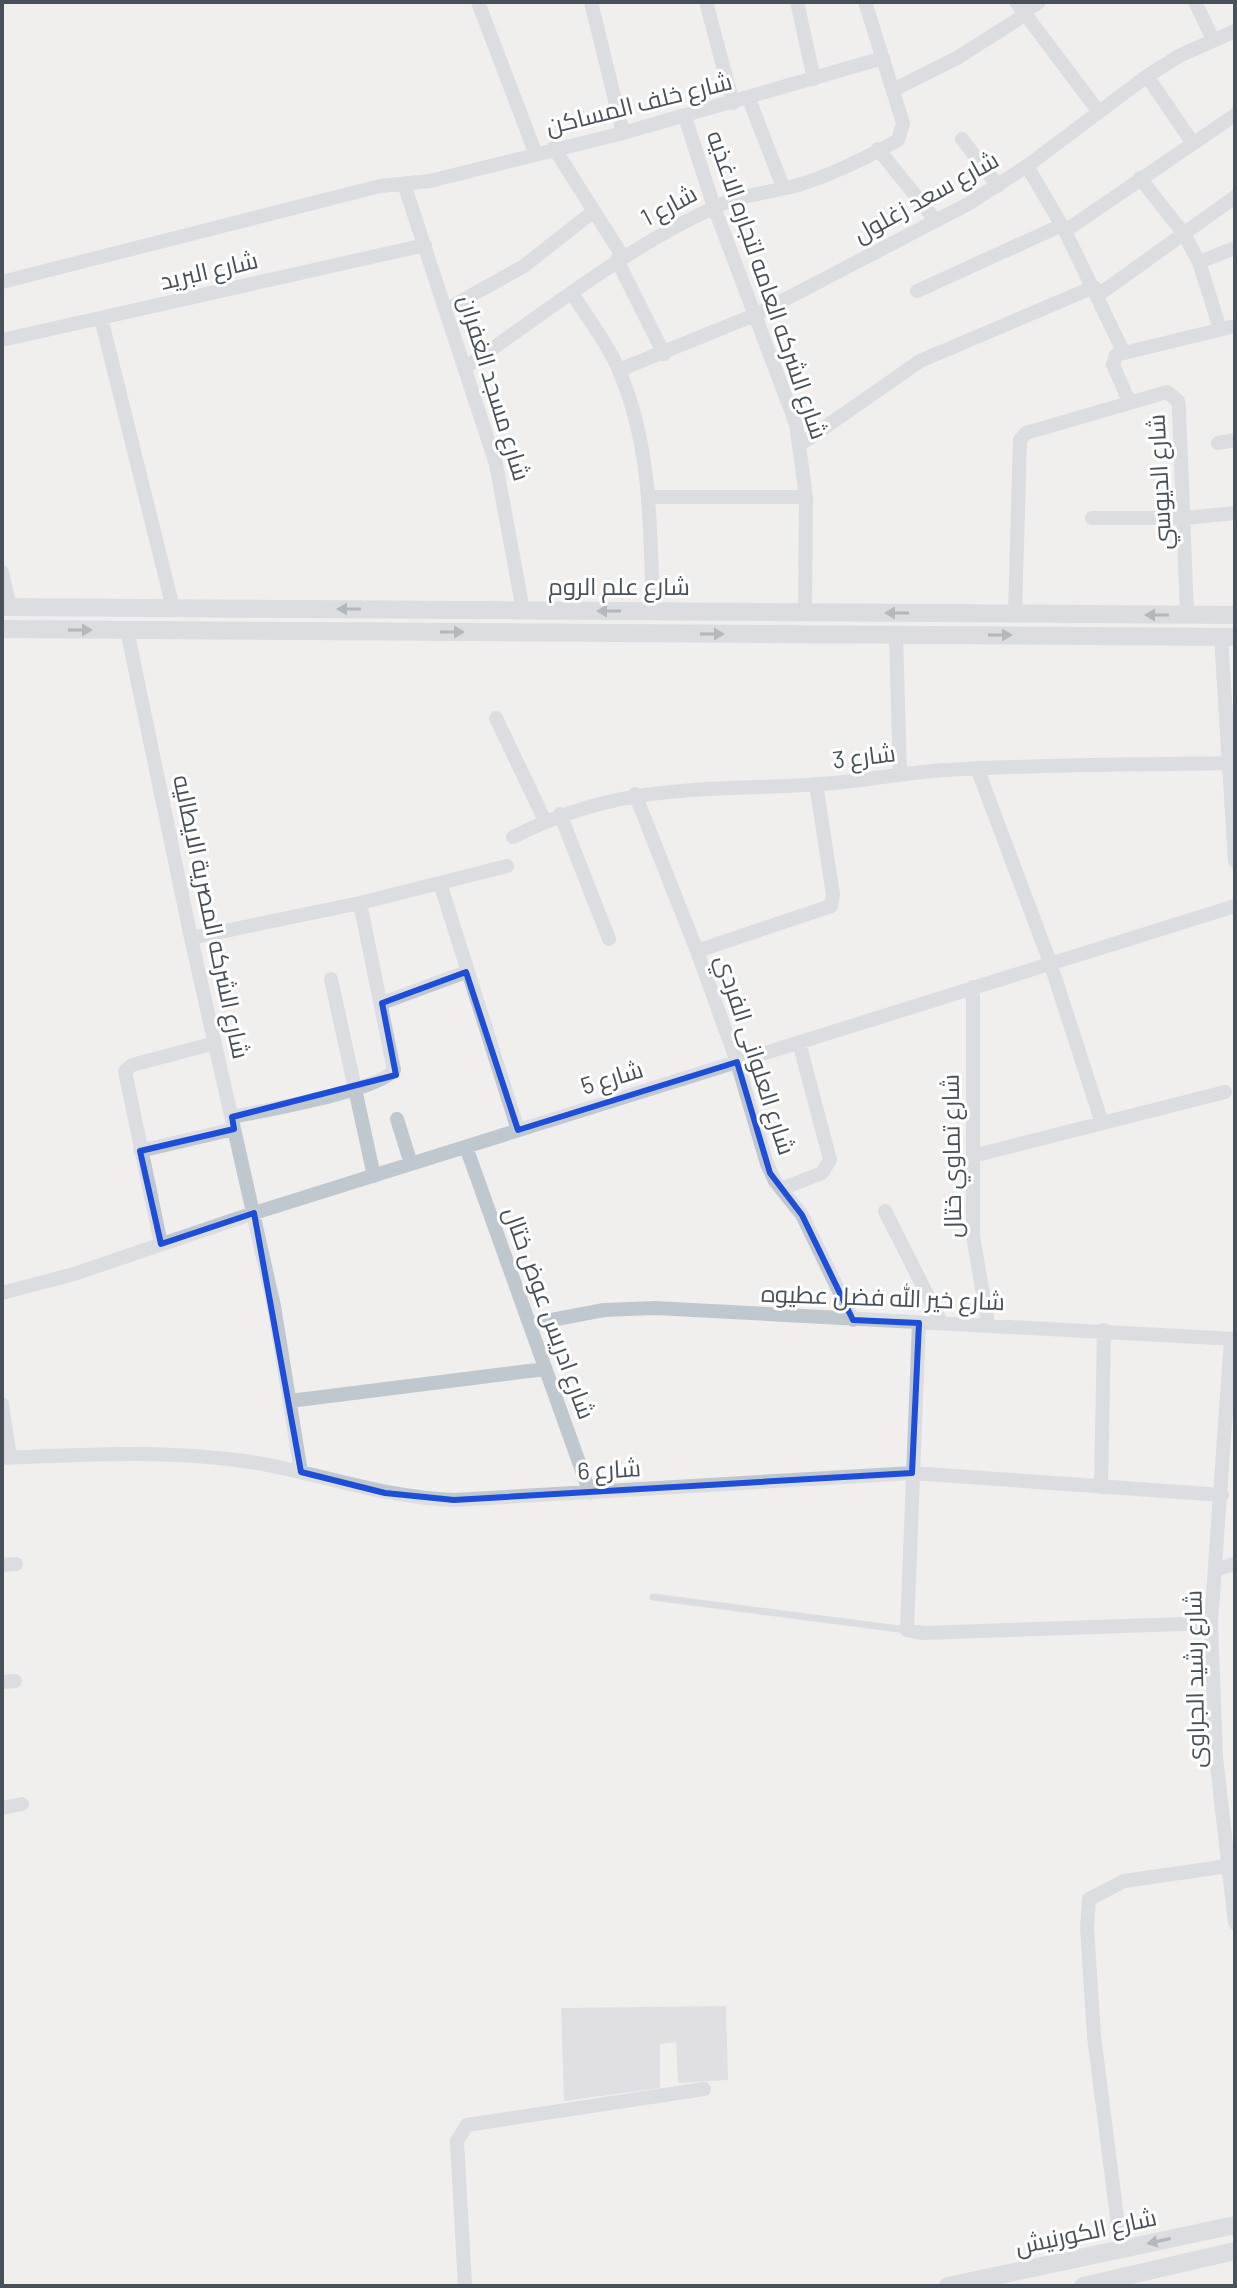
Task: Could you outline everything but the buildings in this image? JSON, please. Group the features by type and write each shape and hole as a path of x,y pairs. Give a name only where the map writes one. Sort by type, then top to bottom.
{"street":[{"path":"478,2 535,152"},
{"path":"591,2 623,133"},
{"path":"706,2 733,103"},
{"path":"797,2 814,79"},
{"path":"865,2 893,90 957,58 1021,10 1039,2"},
{"path":"1195,2 1213,39"},
{"path":"1021,10 1099,112"},
{"name":"شارع سعد زغلول","path":"619,370 757,314 936,221 998,186 1147,76 1213,39 1235,31"},
{"name":"شارع خلف المساكن","path":"2,282 380,186 430,181 535,152 623,133 883,58"},
{"path":"1147,76 1192,142"},
{"name":"شارع 1","path":"466,367 620,258 714,207 803,183 898,140 903,123 893,90"},
{"path":"749,99 783,187"},
{"path":"917,291 1063,228 1235,115"},
{"name":"شارع الشركه العامه لتجاره الاغذيه","path":"685,117 714,207 757,314 801,444 806,497 805,612"},
{"path":"962,139 998,186"},
{"path":"554,148 620,258 664,354"},
{"path":"878,149 936,221"},
{"path":"1027,166 1096,291 1123,351"},
{"path":"1015,614 1020,440 1026,433 1129,401 1113,365 1113,359 1123,351 1228,327 1184,234 1140,178"},
{"name":"شارع مسجد الغفران","path":"404,184 466,367 503,492 523,610"},
{"path":"801,444 920,361 1096,291 1235,197"},
{"path":"447,309 524,266 594,211"},
{"name":"شارع البريد","path":"2,340 425,245"},
{"path":"1199,262 1235,248"},
{"path":"572,293 619,370 641,445 662,611 670,634"},
{"path":"101,318 173,608"},
{"name":"شارع الديوسي","path":"1129,401 1167,392 1178,401 1187,615"},
{"path":"1218,443 1235,440"},
{"path":"649,497 806,497"},
{"path":"1092,518 1185,518 1235,513"},
{"path":"2,572 6,607"},
{"name":"شارع علم الروم","path":"6,607 1235,615"},
{"name":"شارع علم الروم","path":"2,629 1228,637"},
{"name":"شارع الشركه المصرية الايطاليه","path":"127,630 191,938 254,1213 301,1472"},
{"path":"896,635 900,775"},
{"path":"1228,637 1229,763 1235,861"},
{"path":"496,718 545,821"},
{"name":"شارع 3","path":"513,837 560,814 635,794 816,784 977,768 1229,763"},
{"path":"977,768 1050,962 1102,1123"},
{"path":"697,951 831,906 833,895 816,784"},
{"name":"شارع العلوانى الفردي","path":"635,794 737,1062 767,1164 781,1189 802,1215 853,1320"},
{"path":"560,814 609,939"},
{"path":"191,938 360,903 507,866"},
{"path":"440,883 518,1130"},
{"path":"140,1151 387,1078 394,1070 360,903"},
{"name":"شارع 5","path":"2,1293 74,1274 254,1213 1235,906"},
{"path":"382,1003 466,972"},
{"path":"331,979 374,1176"},
{"name":"شارع تماوي ختال","path":"973,987 973,1236 988,1323"},
{"path":"781,1189 822,1173 830,1160 799,1042"},
{"path":"161,1244 125,1071 132,1065 215,1043"},
{"path":"973,1156 1225,1092"},
{"path":"397,1119 411,1164"},
{"name":"شارع ادريس عوض ختال","path":"466,1147 590,1493"},
{"path":"885,1211 941,1322"},
{"name":"شارع خير الله فضل عطيوه","path":"530,1324 604,1310 642,1308 919,1323 988,1323 1233,1339"},
{"path":"919,1323 907,1630 923,1633 1211,1623"},
{"path":"1101,1487 1104,1330"},
{"name":"شارع رشيد الجراوى","path":"1233,1339 1211,1623 1216,1757 1235,1923"},
{"path":"290,1401 545,1369"},
{"path":"2,1404 6,1458"},
{"name":"شارع 6","path":"6,1458 187,1456 301,1472 385,1493 431,1499 590,1493 912,1473 1222,1495"},
{"path":"1217,1569 1235,1564"},
{"path":"2,1808 22,1804"},
{"path":"1121,2249 1094,2036 1087,1919 1089,1899 1124,1881 1228,1866"},
{"path":"465,2286 457,2141 467,2125 704,2089"},
{"name":"شارع الكورنيش","path":"948,2286 1235,2225"},
{"path":"1083,2286 1235,2251"}],"lane":[{"path":"653,1597 907,1630"}],"highlighted area":[{"path":"466,972 518,1130 737,1062 770,1173 802,1215 853,1320 919,1323 912,1473 454,1500 385,1493 301,1472 254,1213 161,1244 140,1151 234,1129 232,1117 396,1075 382,1003"}]}
